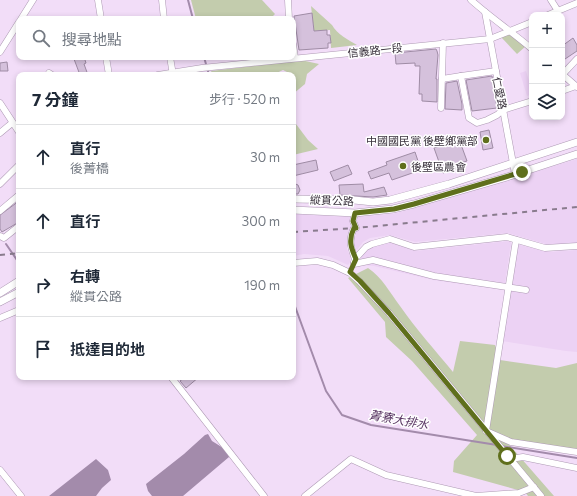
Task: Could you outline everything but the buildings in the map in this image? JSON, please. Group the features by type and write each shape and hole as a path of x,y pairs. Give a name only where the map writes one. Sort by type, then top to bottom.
{"main road":[{"name":"縱貫公路","path":"296,199 354,200 373,202 398,199 450,184 577,142"},
{"name":"縱貫公路","path":"296,210 355,213 394,209 515,174 577,154"},
{"path":"450,184 453,192"},
{"path":"0,293 16,283"},
{"path":"0,302 16,294"}],"street":[{"path":"22,16 32,0"},
{"path":"98,0 101,16"},
{"path":"162,0 164,16"},
{"path":"288,0 289,16"},
{"path":"471,0 531,48"},
{"path":"551,0 558,11 577,3"},
{"name":"仁愛路","path":"485,12 515,174"},
{"name":"信義路一段","path":"296,58 490,39 529,23"},
{"path":"0,52 16,26"},
{"path":"441,108 443,44"},
{"path":"565,71 577,59"},
{"path":"106,60 108,72"},
{"path":"171,60 173,72"},
{"name":"信義路一段","path":"183,72 202,68 277,60"},
{"path":"442,79 496,71"},
{"path":"461,76 469,118 477,123 497,116 503,110 529,102"},
{"path":"565,76 577,86"},
{"path":"565,90 577,86"},
{"path":"0,103 16,128"},
{"path":"0,133 12,123"},
{"path":"0,184 16,168"},
{"path":"0,211 16,198"},
{"path":"355,213 353,221 356,228 354,228 351,234 349,244 355,262"},
{"path":"0,236 4,238 16,228"},
{"path":"350,272 366,247 390,239 414,247 507,237 545,248 577,246"},
{"path":"486,431 510,288 516,240"},
{"path":"355,262 373,260 434,276 526,290"},
{"path":"296,263 317,261 333,265 350,272 360,281 389,313 541,496"},
{"path":"0,318 16,311"},
{"path":"173,380 264,496"},
{"path":"486,431 511,442 577,452"},
{"path":"509,457 523,457 577,468"},
{"path":"305,496 351,459 386,475 476,496 519,493 534,487"},
{"path":"0,470 21,496"}],"shaded area":[{"path":"526,71 529,80 529,95 527,96 520,73"},
{"path":"577,159 577,243 549,245 508,233 415,242 390,235 370,238 363,242 357,250 353,243 353,239 356,235 356,217 397,213"},
{"path":"296,214 351,217 351,229 348,234 347,249 350,256 350,262 348,265 328,256 304,254 296,255"},
{"path":"509,241 511,243 504,290 433,280 374,266 362,265 361,254 366,247 390,242 415,251"},
{"path":"516,244 548,252 577,250 577,352 502,341"},
{"path":"208,434 212,441 228,451 229,457 183,496 152,496 148,491 146,484"},
{"path":"96,459 108,470 111,480 96,496 49,496"}],"green space":[{"path":"191,0 262,0 275,14 273,16 195,16"},
{"path":"311,6 340,34 357,45 331,48 330,30 314,31"},
{"path":"510,34 526,46 517,54 501,37"},
{"path":"301,60 319,64 307,74 305,84 296,92 296,72 287,72 283,70 278,72 211,71"},
{"path":"296,124 308,140 318,149 296,154"},
{"path":"368,268 382,281 412,323 453,372 460,341 495,345 500,360 556,368 577,363 577,449 507,442 554,496 528,496 525,492 453,472 454,461 477,435 412,361 386,337 385,322 348,278"}],"waterway":[{"name":"菁寮大排水","path":"188,0 192,16"},
{"name":"菁寮大排水","path":"205,60 208,72"},
{"path":"6,244 16,259"},
{"name":"菁寮大排水","path":"296,309 326,391 342,415 371,425 497,445"},
{"name":"菁寮大排水","path":"501,446 577,458"}],"railway":[{"path":"296,232 356,228 577,207"},
{"path":"0,255 16,253"}],"place":[{"name":"中國國民黨 後壁鄉黨部","path":"486,140"},
{"name":"後壁區農會","path":"403,166"}],"route":[{"path":"507,456 389,313 350,272 356,259 349,244 351,234 354,228 356,228 353,221 355,213 394,209 522,172"}]}
